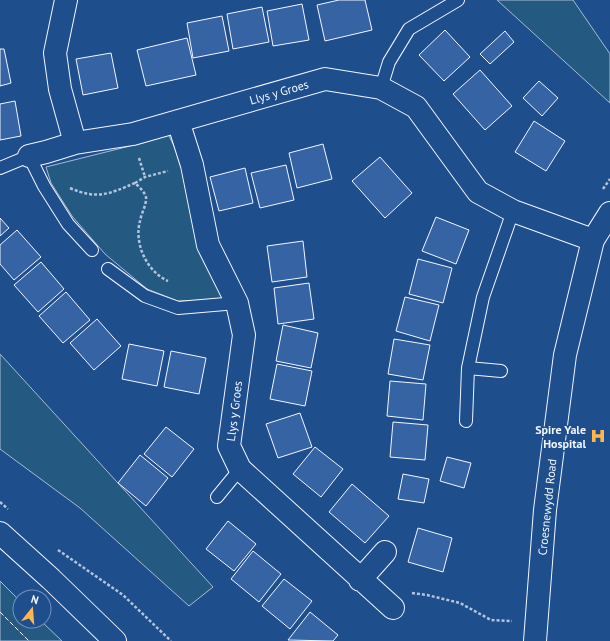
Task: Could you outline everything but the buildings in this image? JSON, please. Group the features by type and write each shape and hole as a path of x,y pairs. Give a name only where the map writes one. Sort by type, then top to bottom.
{"street":[{"path":"66,0 55,54 60,90 75,143"},
{"name":"Llys y Groes","path":"29,156 75,143 133,134 325,79 381,88 416,107 478,192 513,211 593,240"},
{"name":"Llys y Groes","path":"178,121 192,165 208,245 236,303 244,334 229,446 240,470 393,608"},
{"name":"Croesnewydd Road","path":"535,641 545,510 565,355 593,240 610,213"},
{"path":"0,533 51,579 115,641"},
{"path":"367,585 385,552"}],"lane":[{"path":"381,88 389,62 409,29 458,0"},
{"path":"29,156 44,186 68,224 92,250"},
{"name":"Llys y Groes","path":"0,168 29,156"},
{"path":"466,421 468,368 483,297 513,211"},
{"path":"108,269 145,296 178,308 236,303"},
{"path":"468,368 501,370"},
{"path":"217,497 240,470"}],"path":[{"path":"67,186 82,193 97,196 111,193 145,177"},
{"path":"135,183 141,189 146,198 138,231 143,254 152,268 165,280 170,282"},
{"path":"0,502 10,511"},
{"path":"55,547 123,595 171,641"},
{"path":"367,585 427,595 460,603 491,620 514,622"}],"shaded area":[{"path":"497,0 573,0 610,54 610,103"},
{"path":"168,134 182,162 227,299 178,301 147,289 105,254 72,216 51,183 46,167 142,143"},
{"path":"0,354 213,587 189,606 80,508 0,449"},
{"path":"0,581 12,593 12,629 49,629 62,641 0,641"}],"fence":[{"path":"0,612 29,641"}],"place":[{"name":"Spire Yale Hospital","path":"598,436"}]}
